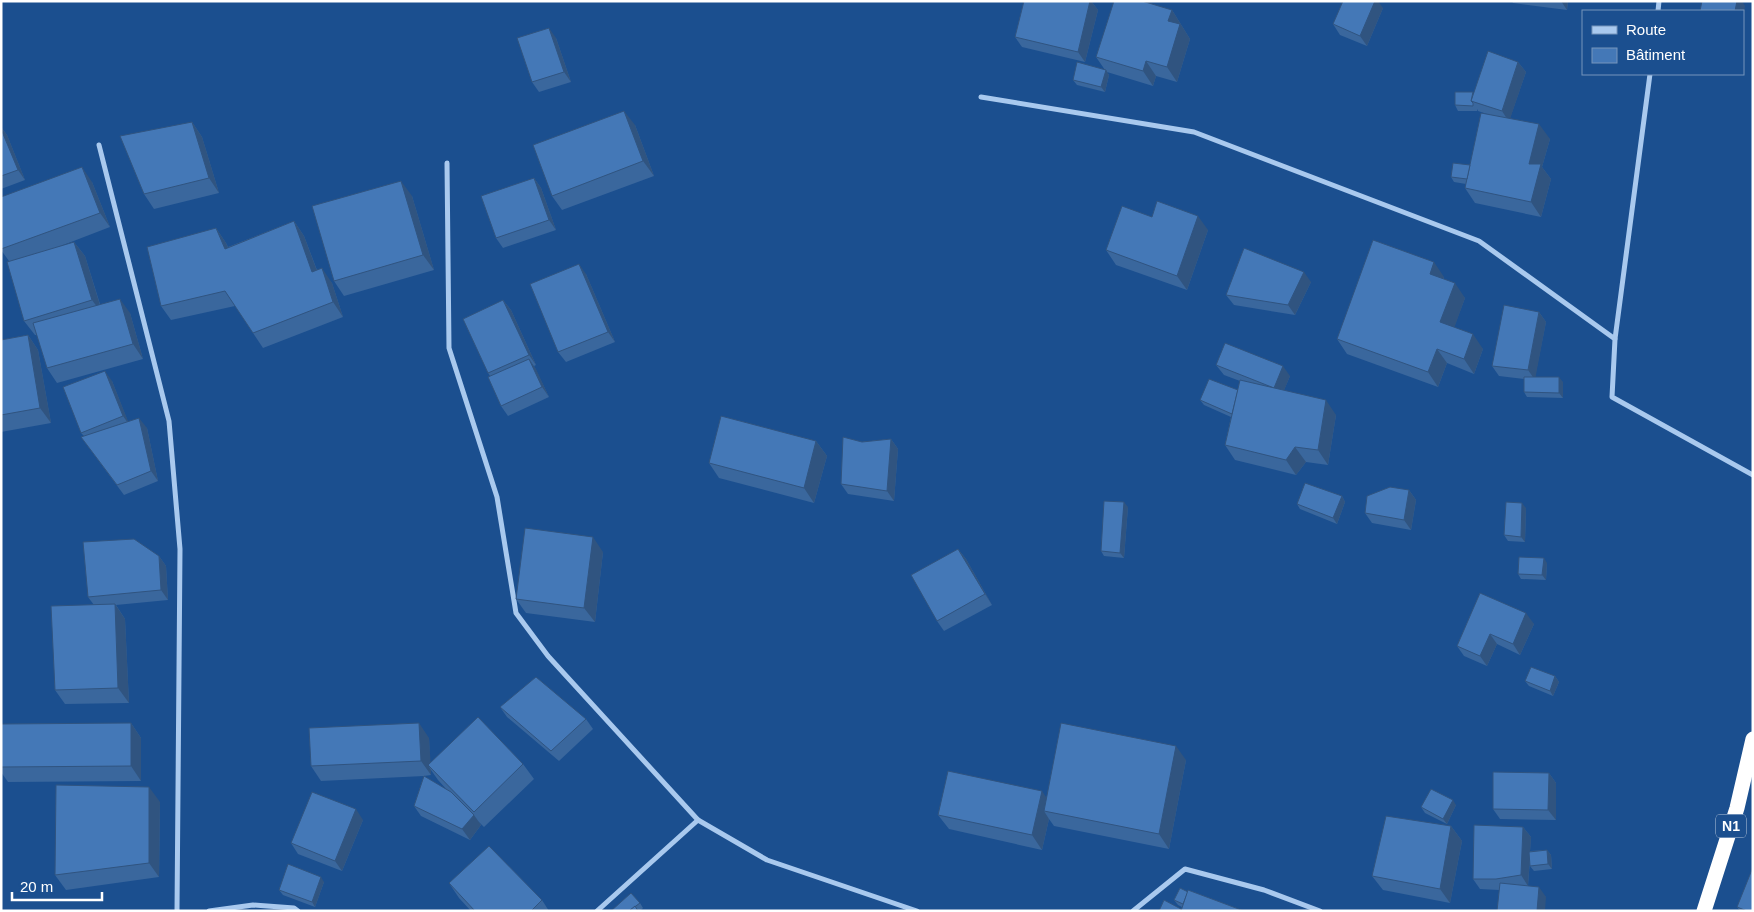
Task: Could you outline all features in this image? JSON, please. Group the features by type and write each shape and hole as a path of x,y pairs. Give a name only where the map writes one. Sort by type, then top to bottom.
{"highway":[{"name":"N1","path":"1704,911 1737,808 1753,739"}],"street":[{"path":"1650,75 1615,339 1612,397 1753,475"},
{"path":"981,97 1194,132 1222,142 1479,241 1615,339"},
{"path":"99,145 168,422 180,549 177,911"},
{"path":"446,163 449,348 497,496 516,613 548,656 698,820 767,860 917,911"},
{"path":"597,911 698,820"},
{"path":"1132,911 1185,869 1264,890 1320,911"},
{"path":"209,911 254,905 294,908 298,911"}],"building":[{"path":"1024,1 1090,1 1078,52 1015,37"},
{"path":"1114,1 1142,1 1172,10 1168,21 1180,24 1167,67 1146,61 1143,71 1096,57"},
{"path":"1343,1 1375,1 1360,36 1333,24"},
{"path":"1702,1 1737,1 1735,10 1700,10"},
{"path":"549,28 564,72 532,82 517,38"},
{"path":"1488,51 1518,62 1502,111 1471,101"},
{"path":"1077,62 1106,70 1101,87 1073,80"},
{"path":"1455,92 1473,92 1471,101 1473,106 1455,105"},
{"path":"624,111 643,161 552,196 533,145"},
{"path":"1481,113 1539,124 1529,164 1541,164 1531,202 1465,188"},
{"path":"192,122 209,178 144,194 120,136"},
{"path":"1,129 18,170 1,176"},
{"path":"1453,163 1470,165 1467,179 1451,177"},
{"path":"82,167 100,213 1,249 1,197"},
{"path":"534,178 549,220 496,238 481,196"},
{"path":"401,181 423,255 334,281 312,206"},
{"path":"1157,201 1198,216 1177,276 1106,250 1122,206 1152,217"},
{"path":"294,221 312,272 322,268 333,302 253,333 225,291 161,306 147,247 216,228 225,249"},
{"path":"1373,240 1434,262 1430,274 1455,283 1440,322 1473,334 1464,359 1437,349 1428,372 1337,339"},
{"path":"74,242 92,300 24,321 7,262"},
{"path":"1244,248 1304,272 1288,305 1226,295"},
{"path":"579,264 608,332 558,352 530,284"},
{"path":"120,299 133,344 47,368 33,323"},
{"path":"503,300 529,355 488,373 463,319"},
{"path":"1504,305 1539,312 1528,370 1492,366"},
{"path":"28,335 40,408 1,415 1,340"},
{"path":"1225,343 1283,366 1274,388 1216,365"},
{"path":"529,359 542,387 501,406 488,377"},
{"path":"105,371 123,416 81,433 63,387"},
{"path":"1524,377 1559,377 1559,393 1524,392"},
{"path":"1209,379 1238,390 1232,414 1200,400"},
{"path":"1240,380 1326,400 1318,450 1295,447 1286,460 1225,445"},
{"path":"721,416 816,441 804,488 709,463"},
{"path":"139,418 151,471 117,485 81,437"},
{"path":"843,437 862,442 891,439 887,491 841,484"},
{"path":"1305,483 1342,496 1333,518 1297,504"},
{"path":"1390,487 1409,490 1404,520 1365,513 1367,496"},
{"path":"1104,501 1124,502 1120,553 1101,551"},
{"path":"1506,502 1522,503 1521,537 1504,535"},
{"path":"525,528 593,537 584,608 516,599"},
{"path":"134,539 159,556 161,590 88,597 83,542"},
{"path":"958,549 985,594 937,621 911,575"},
{"path":"1519,557 1544,558 1542,575 1518,574"},
{"path":"1480,593 1526,613 1513,644 1490,634 1480,656 1457,646"},
{"path":"115,604 118,688 55,690 51,606"},
{"path":"1531,667 1555,676 1550,691 1525,681"},
{"path":"536,677 586,719 551,751 500,707"},
{"path":"478,717 523,764 474,812 428,765"},
{"path":"131,723 131,766 1,767 1,724"},
{"path":"419,723 421,761 311,766 309,728"},
{"path":"1061,723 1176,746 1159,834 1044,811"},
{"path":"948,771 1042,791 1032,835 938,815"},
{"path":"1493,772 1549,773 1548,810 1493,809"},
{"path":"424,776 451,792 474,815 462,829 414,806"},
{"path":"56,785 149,787 149,863 55,875"},
{"path":"1431,789 1453,800 1443,819 1421,807"},
{"path":"312,792 356,809 335,861 291,843"},
{"path":"1386,816 1451,826 1440,889 1372,876"},
{"path":"1474,825 1523,827 1521,875 1496,879 1473,879"},
{"path":"489,846 542,900 531,911 475,911 449,883"},
{"path":"1547,850 1548,864 1530,866 1529,852"},
{"path":"288,864 321,877 312,902 279,890"},
{"path":"1753,867 1753,911 1747,911 1737,907"},
{"path":"1500,883 1539,887 1537,911 1497,911"},
{"path":"1180,888 1188,892 1183,904 1174,900"},
{"path":"1188,890 1244,911 1181,911"},
{"path":"631,893 640,903 629,911 611,911"},
{"path":"1164,900 1181,909 1181,911 1159,911"},
{"path":"635,906 638,911 629,911"}]}
